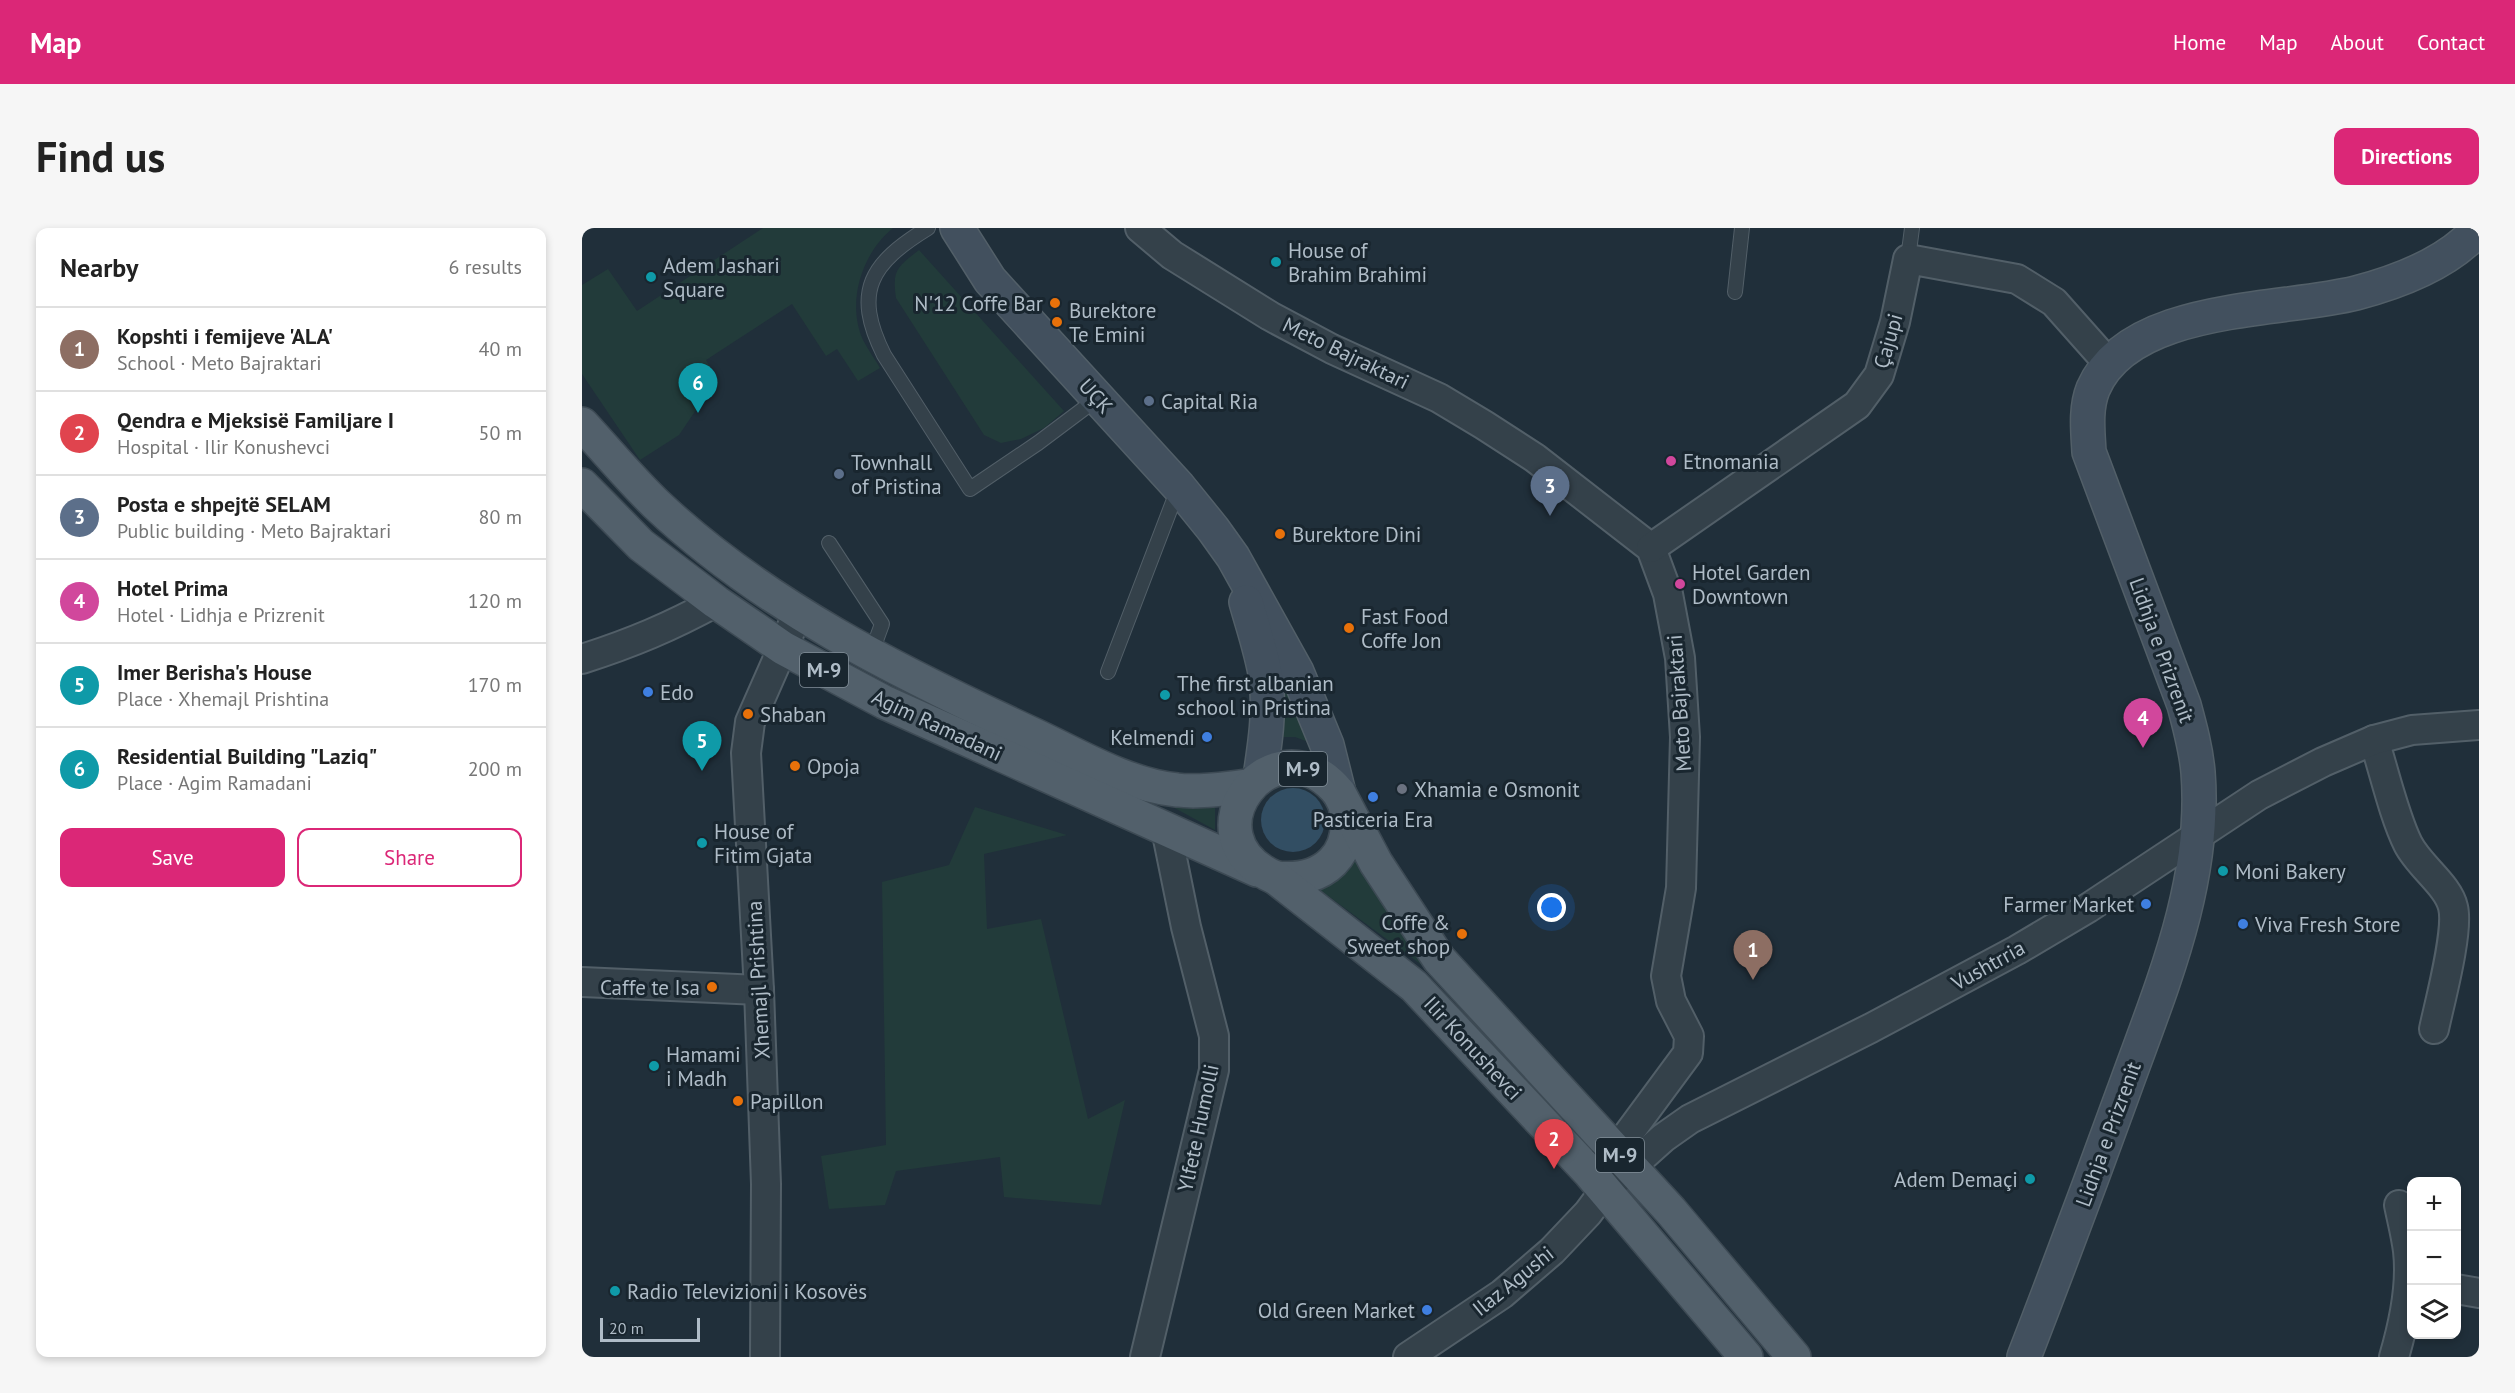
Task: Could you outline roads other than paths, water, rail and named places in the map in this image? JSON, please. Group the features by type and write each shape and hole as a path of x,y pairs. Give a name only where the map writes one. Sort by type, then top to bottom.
{"main road":[{"name":"Agim Ramadani","path":"582,424 656,504 720,557 798,613 871,654 973,706 1110,770 1148,784 1189,790 1255,781 1284,768 1303,769 1321,775 1342,798"},
{"name":"Agim Ramadani","path":"582,484 641,545 716,602 783,648 884,702 1270,876"},
{"name":"Ilir Konushevci","path":"1255,781 1237,808 1235,833 1245,857 1414,986 1597,1182 1740,1353"},
{"name":"Ilir Konushevci","path":"1342,798 1376,863 1439,959 1623,1159 1794,1357"},
{"name":"UÇK","path":"1270,876 1307,878 1333,862 1342,848 1347,833 1348,818 1342,798"}],"street":[{"name":"UÇK","path":"957,228 990,280 1179,487 1236,562 1298,672 1327,745 1342,798"},
{"name":"Meto Bajraktari","path":"1140,228 1172,255 1270,316 1332,349 1439,398 1484,425 1535,458 1651,548 1668,594 1680,658 1685,737 1681,888 1666,976 1671,1001 1689,1036 1689,1053 1623,1159 1597,1182"},
{"name":"Lidhja e Prizrenit","path":"2024,1357 2075,1225 2177,942 2187,903 2199,800 2194,741 2184,705 2089,452 2087,420 2093,389 2110,365 2134,344 2163,328 2196,319 2355,293 2391,282 2436,261 2473,236 2479,228"},
{"name":"Çajupi","path":"1651,548 1857,405 1879,375 1895,322 1908,259"},
{"path":"1908,259 2017,279 2054,302 2110,365"},
{"name":"UÇK","path":"1236,562 1266,678 1268,708 1266,739 1255,781"},
{"path":"582,659 647,637 677,624 716,602"},
{"name":"Xhemajl Prishtina","path":"765,1357 766,1184 759,990 746,753 750,722 798,613"},
{"name":"Vushtrria","path":"1623,1159 1663,1138 1690,1119 1871,1028 2017,950 2088,908 2259,795 2323,762 2374,740 2412,730 2479,725"},
{"path":"2374,740 2407,842 2417,860 2444,890 2453,906 2455,924 2434,1029"},
{"name":"Ylfete Humolli","path":"1144,1357 1214,1070 1214,1036 1186,927 1166,829"},
{"path":"582,982 759,990"},
{"name":"Ilaz Agushi","path":"1408,1357 1502,1294 1552,1251 1588,1213 1597,1182"},
{"path":"2399,1205 2407,1246"},
{"path":"2394,1357 2402,1331 2409,1285"},
{"path":"2461,1290 2479,1293"}],"lane":[{"path":"928,228 886,259 870,284 867,308 873,333 884,355 970,489 1038,443 1098,398"},
{"path":"1734,292 1742,228"},
{"path":"1908,259 1912,228"},
{"path":"1108,672 1179,487"},
{"path":"829,543 882,624 871,654"}],"water":[{"path":"1293,788 1311,794 1319,802 1325,820 1319,838 1311,846 1293,852 1275,846 1267,838 1261,820 1267,802 1275,794"}],"place":[{"name":"House of Brahim Brahimi","path":"1276,262"},
{"name":"Adem Jashari Square","path":"651,277"},
{"name":"N'12 Coffe Bar","path":"1055,303"},
{"name":"Burektore Te Emini","path":"1057,322"},
{"name":"Capital Ria","path":"1149,401"},
{"name":"Residential Building \"Laziq\"","path":"698,413"},
{"name":"Etnomania","path":"1671,461"},
{"name":"Townhall of Pristina","path":"839,474"},
{"name":"Posta e shpejtë SELAM","path":"1550,516"},
{"name":"Burektore Dini","path":"1280,534"},
{"name":"Hotel Garden Downtown","path":"1680,584"},
{"name":"Fast Food Coffe Jon","path":"1349,628"},
{"name":"Edo","path":"648,692"},
{"name":"The first albanian school in Pristina","path":"1165,695"},
{"name":"Shaban","path":"748,714"},
{"name":"Kelmendi","path":"1207,737"},
{"name":"Hotel Prima","path":"2143,748"},
{"name":"Opoja","path":"795,766"},
{"name":"Imer Berisha's House","path":"702,771"},
{"name":"Xhamia e Osmonit","path":"1402,789"},
{"name":"Pasticeria Era","path":"1373,797"},
{"name":"House of Fitim Gjata","path":"702,843"},
{"name":"Moni Bakery","path":"2223,871"},
{"name":"Farmer Market","path":"2146,904"},
{"name":"Viva Fresh Store","path":"2243,924"},
{"name":"Coffe & Sweet shop","path":"1462,934"},
{"name":"Kopshti i femijeve 'ALA'","path":"1753,980"},
{"name":"Caffe te Isa","path":"712,987"},
{"name":"Hamami i Madh","path":"654,1066"},
{"name":"Papillon","path":"738,1101"},
{"name":"Qendra e Mjeksisë Familjare I","path":"1554,1169"},
{"name":"Adem Demaçi","path":"2030,1179"},
{"name":"Radio Televizioni i Kosovës","path":"615,1291"},
{"name":"Old Green Market","path":"1427,1310"}]}
